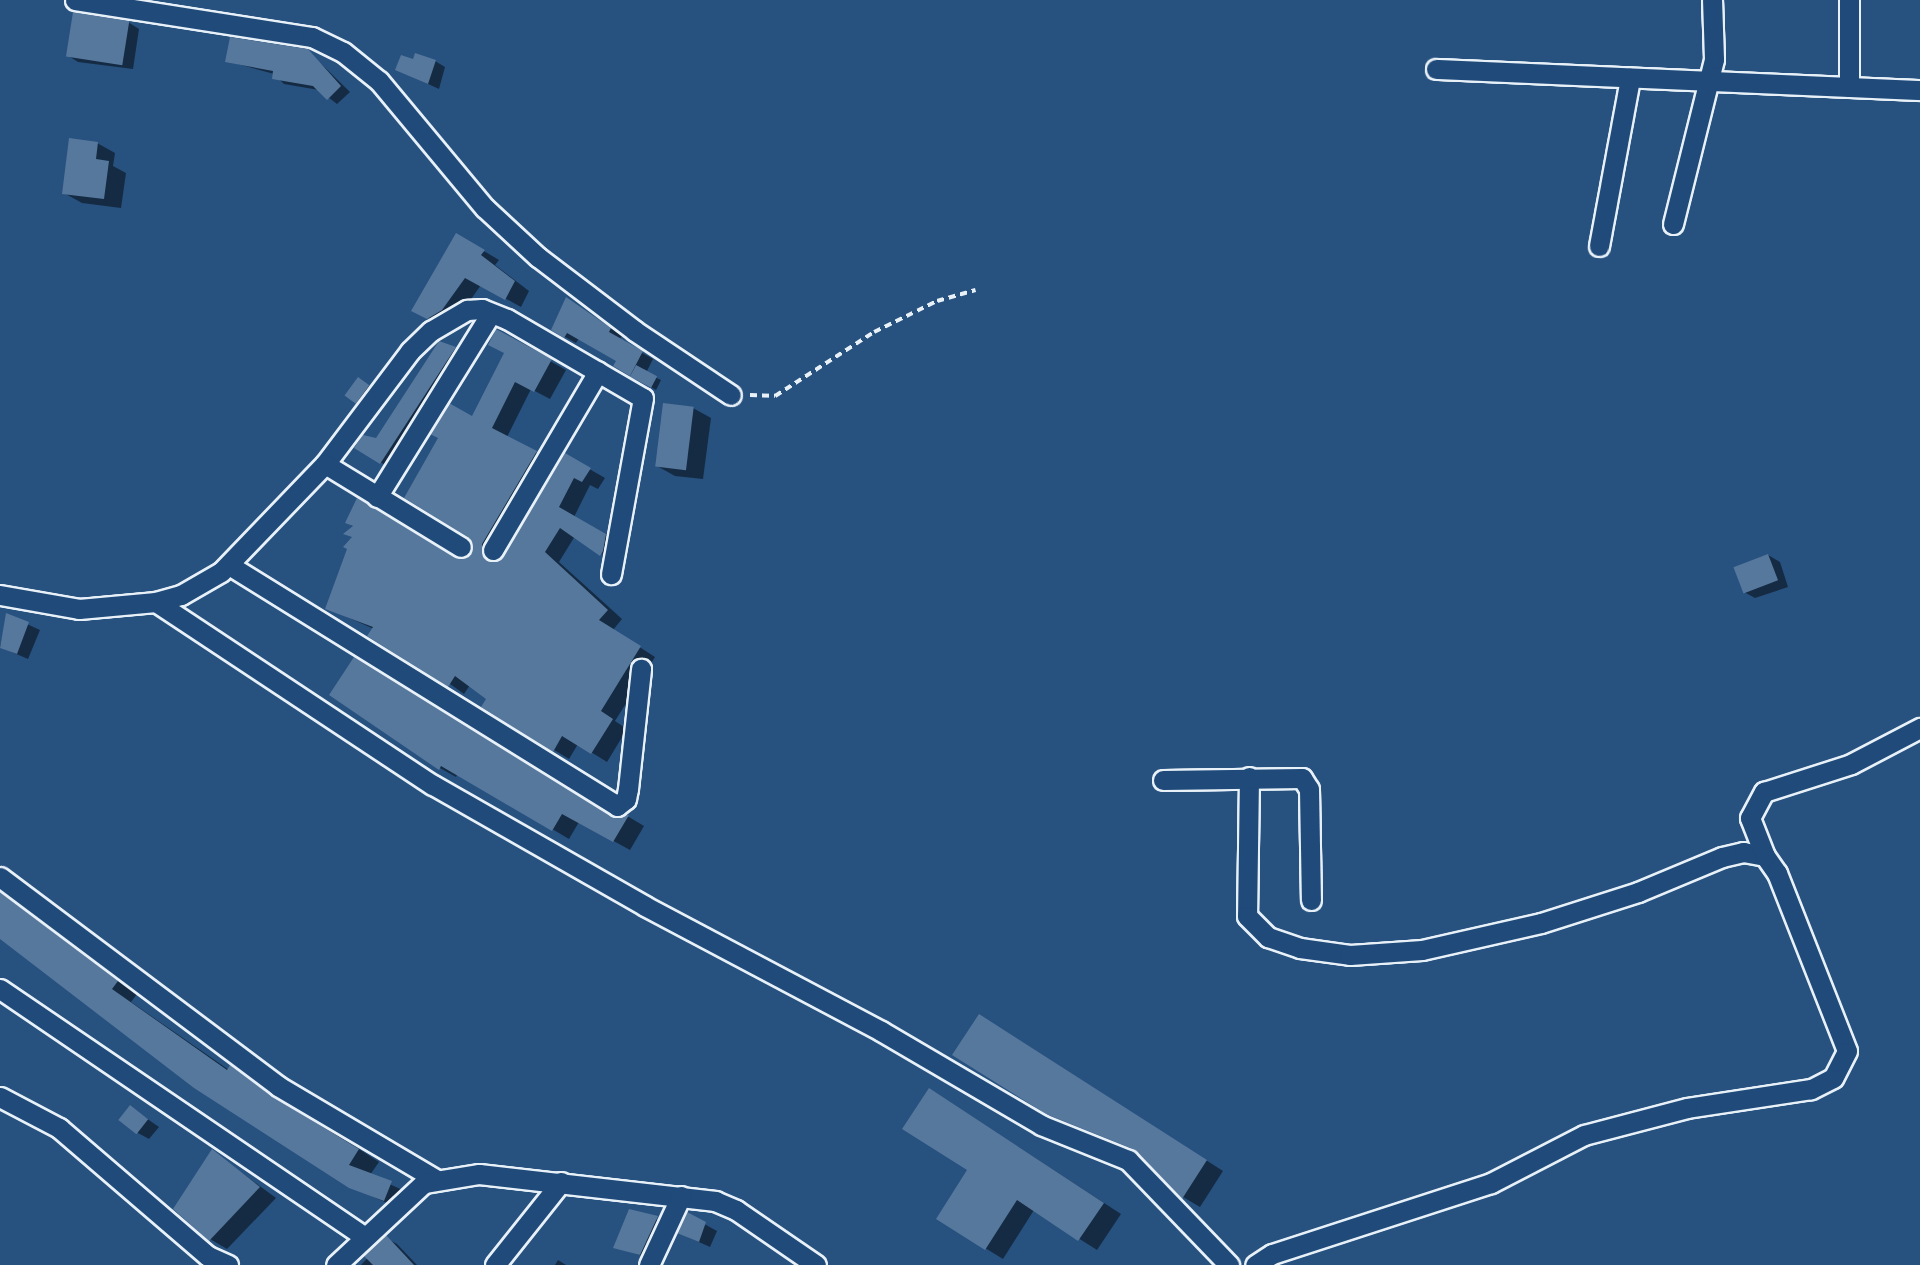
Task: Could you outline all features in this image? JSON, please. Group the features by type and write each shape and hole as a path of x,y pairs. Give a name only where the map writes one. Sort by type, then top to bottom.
{"street":[{"path":"75,0 312,37 343,52 379,81 485,208 538,257 635,331 731,395"},
{"path":"1674,224 1706,81 1714,59 1712,0"},
{"path":"1849,0 1849,87"},
{"path":"1436,69 1920,90"},
{"path":"1599,246 1630,78"},
{"path":"2,601 79,610 156,602 181,595 229,565 325,464 410,351 431,331 467,310 491,313 643,398 611,574"},
{"path":"377,497 491,313"},
{"path":"493,550 598,372"},
{"path":"325,464 461,547"},
{"path":"229,565 617,806 626,799 628,789 641,669"},
{"path":"156,602 433,785 645,906 881,1031 1041,1125 1128,1160 1229,1265"},
{"path":"1255,1265 1272,1254 1491,1183 1584,1135 1687,1108 1811,1089 1833,1079 1847,1051 1844,1038 1777,873 1765,856 1750,818 1764,792 1851,764 1920,727"},
{"path":"1163,780 1296,775 1306,782 1311,900"},
{"path":"1249,777 1247,916 1268,937 1310,949 1350,955 1422,950 1541,923 1638,892 1722,857 1743,852 1765,856"},
{"path":"0,877 278,1086 435,1179"},
{"path":"0,989 365,1237"},
{"path":"0,1097 59,1128 208,1256 228,1265"},
{"path":"336,1265 424,1183 435,1179 493,1174 715,1201 736,1210 816,1265"},
{"path":"495,1265 561,1182"},
{"path":"649,1265 681,1196"}],"path":[{"path":"731,395 775,396 874,332 937,301 975,290"}],"building":[{"path":"73,12 129,21 122,65 66,56"},
{"path":"230,37 308,49 341,86 327,100 313,86 272,79 273,71 225,62"},
{"path":"415,53 436,60 428,84 395,70 401,55 413,59"},
{"path":"69,138 98,142 96,159 109,161 104,199 62,194"},
{"path":"456,233 485,250 481,255 515,281 505,300 465,278 442,310 427,319 411,311"},
{"path":"566,297 611,328 609,332 643,351 630,376 613,366 616,361 567,333 564,338 551,330"},
{"path":"496,329 552,359 534,392 515,382 492,428 537,451 482,544 482,555 492,562 503,557 565,453 591,468 582,482 574,478 559,507 606,534 603,551 600,556 560,528 545,552 608,610 599,620 641,646 601,711 613,719 591,754 562,736 553,752 481,707 486,699 455,676 448,687 367,636 373,627 325,609 347,549 343,547 352,537 343,534 353,526 345,523 357,498 455,557 471,554 468,537 404,498 438,438 430,434 449,403 472,416 504,353 488,345"},
{"path":"439,341 456,347 380,464 354,448 363,435 376,438"},
{"path":"636,365 657,376 651,388 630,376"},
{"path":"358,377 369,385 356,404 344,396"},
{"path":"663,403 694,407 686,470 655,467"},
{"path":"1768,554 1778,580 1743,593 1733,567"},
{"path":"6,613 29,622 17,654 0,648"},
{"path":"354,657 611,816 629,815 613,842 562,814 552,831 441,766 439,770 329,695"},
{"path":"0,892 118,981 112,989 227,1070 230,1065 272,1096 359,1149 349,1165 392,1181 384,1201 349,1188 194,1088 0,939"},
{"path":"979,1014 1207,1160 1182,1199 1133,1149 1046,1114 952,1055"},
{"path":"929,1088 1104,1203 1078,1241 1017,1200 985,1250 936,1219 967,1170 902,1129"},
{"path":"130,1105 148,1119 136,1134 118,1120"},
{"path":"212,1149 260,1187 209,1241 173,1209"},
{"path":"629,1209 658,1216 640,1255 613,1248"},
{"path":"687,1212 706,1222 699,1242 677,1233"},
{"path":"386,1235 414,1265 373,1265 364,1256"}]}
